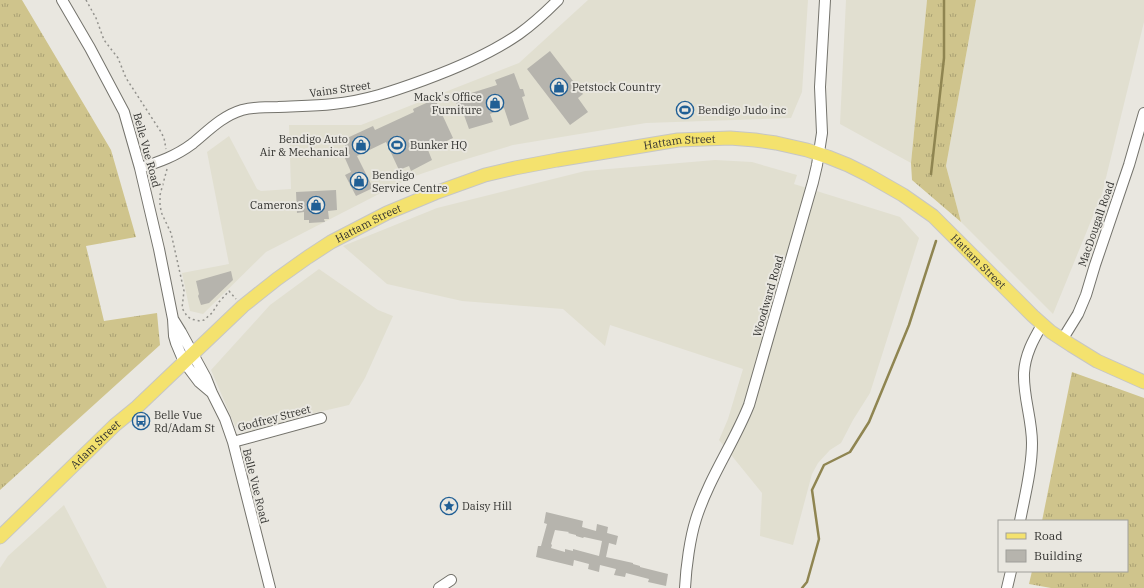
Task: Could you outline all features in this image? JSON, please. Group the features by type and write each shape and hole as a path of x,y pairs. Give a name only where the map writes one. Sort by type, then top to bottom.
{"main road":[{"name":"Hattam Street","path":"189,358 243,306 308,256 348,233 416,200 485,175 515,168 678,140 730,138 755,140 819,154 848,165 903,195 932,216 1042,325 1062,340 1098,361 1144,382"},
{"name":"Adam Street","path":"1,534 115,425 137,407 189,358"}],"street":[{"name":"Belle Vue Road","path":"62,0 90,48 124,112 140,168 159,249 173,319 176,343 189,358 199,382 212,393 225,419 233,442 270,588"},
{"name":"Vains Street","path":"140,168 178,154 222,120 236,112 269,107 333,104 361,100 399,90 450,70 505,43 531,25 558,0"},
{"name":"Woodward Road","path":"685,588 688,558 696,519 711,483 742,423 749,404 813,182 819,154 822,129 820,87 825,0"},
{"name":"MacDougall Road","path":"1062,340 1078,314 1086,295 1129,165 1144,113"},
{"path":"1020,520 1030,467 1032,442 1024,373 1026,359 1031,345 1042,325"},
{"name":"Godfrey Street","path":"233,442 321,418"},
{"path":"1008,588 1011,572"}],"path":[{"path":"86,0 96,18 104,40 118,58 126,78 161,132 165,143 167,171 160,195 160,206 170,233 184,291 182,308 184,312 191,318 200,321 204,320 212,313 229,291 243,306"}],"shaded area":[{"path":"588,0 808,0 802,92 791,118 646,123 513,145 450,164 412,177 266,252 203,314 190,311 182,273 229,264 207,152 229,136 257,189 261,191 291,189 289,125 361,125 519,63"},
{"path":"846,0 927,0 911,163 840,124"},
{"path":"976,0 1144,0 1144,22 1102,194 1053,314 961,222 946,166"},
{"path":"715,160 752,162 797,175 794,184 900,217 919,238 870,393 841,443 830,450 818,463 812,474 793,545 760,536 762,493 719,440 728,419 743,369 610,325 605,346 563,309 462,301 387,284 343,246 437,208 585,171"},
{"path":"319,269 378,310 393,316 365,378 349,405 306,415 250,433 241,432 235,426 211,370 270,305"},
{"path":"64,505 107,588 0,588 0,568 8,556"}],"green space":[{"path":"0,0 22,0 111,150 136,237 86,246 104,321 157,313 160,345 0,490"},
{"path":"927,0 976,0 946,166 961,222 912,180 911,163"},
{"path":"1072,372 1144,398 1144,588 1051,588 1029,584 1032,572 1128,572 1128,520 1042,520"}],"building":[{"path":"550,51 583,94 578,98 588,112 570,125 527,69"},
{"path":"514,73 520,89 523,89 525,96 522,97 529,119 510,126 504,108 490,114 493,122 469,129 460,104 457,105 455,98 497,85 495,80"},
{"path":"435,99 453,138 428,150 432,160 411,171 409,166 399,170 386,142 357,156 373,188 356,196 345,175 351,172 344,156 348,155 345,149 345,139 373,126 375,130 414,112 413,109"},
{"path":"336,190 337,210 328,211 329,219 324,219 325,222 309,223 309,220 304,220 304,212 297,213 296,192"},
{"path":"231,271 233,280 209,303 201,305 196,281"},
{"path":"546,512 583,521 582,527 596,531 597,524 608,527 607,533 618,536 616,545 609,543 606,557 633,563 640,567 668,574 666,586 648,582 649,579 626,573 625,577 614,575 616,569 600,565 599,572 588,569 589,564 574,560 573,566 536,557 538,546 541,546 547,524 544,523","holes":["555,530 569,532 568,533 583,538 602,541 599,556 573,549 573,551 565,549 565,552 551,548"]}],"waterway":[{"path":"931,174 944,58 944,0"},
{"path":"802,588 807,582 819,539 812,490 824,465 850,452 869,422 909,325 936,241"}],"place":[{"name":"Petstock Country","path":"559,87"},
{"name":"Mack's Office Furniture","path":"495,103"},
{"name":"Bendigo Judo inc","path":"685,110"},
{"name":"Bendigo Auto Air & Mechanical","path":"361,145"},
{"name":"Bunker HQ","path":"397,145"},
{"name":"Bendigo Service Centre","path":"359,181"},
{"name":"Camerons","path":"316,205"},
{"name":"Belle Vue Rd/Adam St","path":"141,421"},
{"name":"Daisy Hill","path":"449,506"}]}
